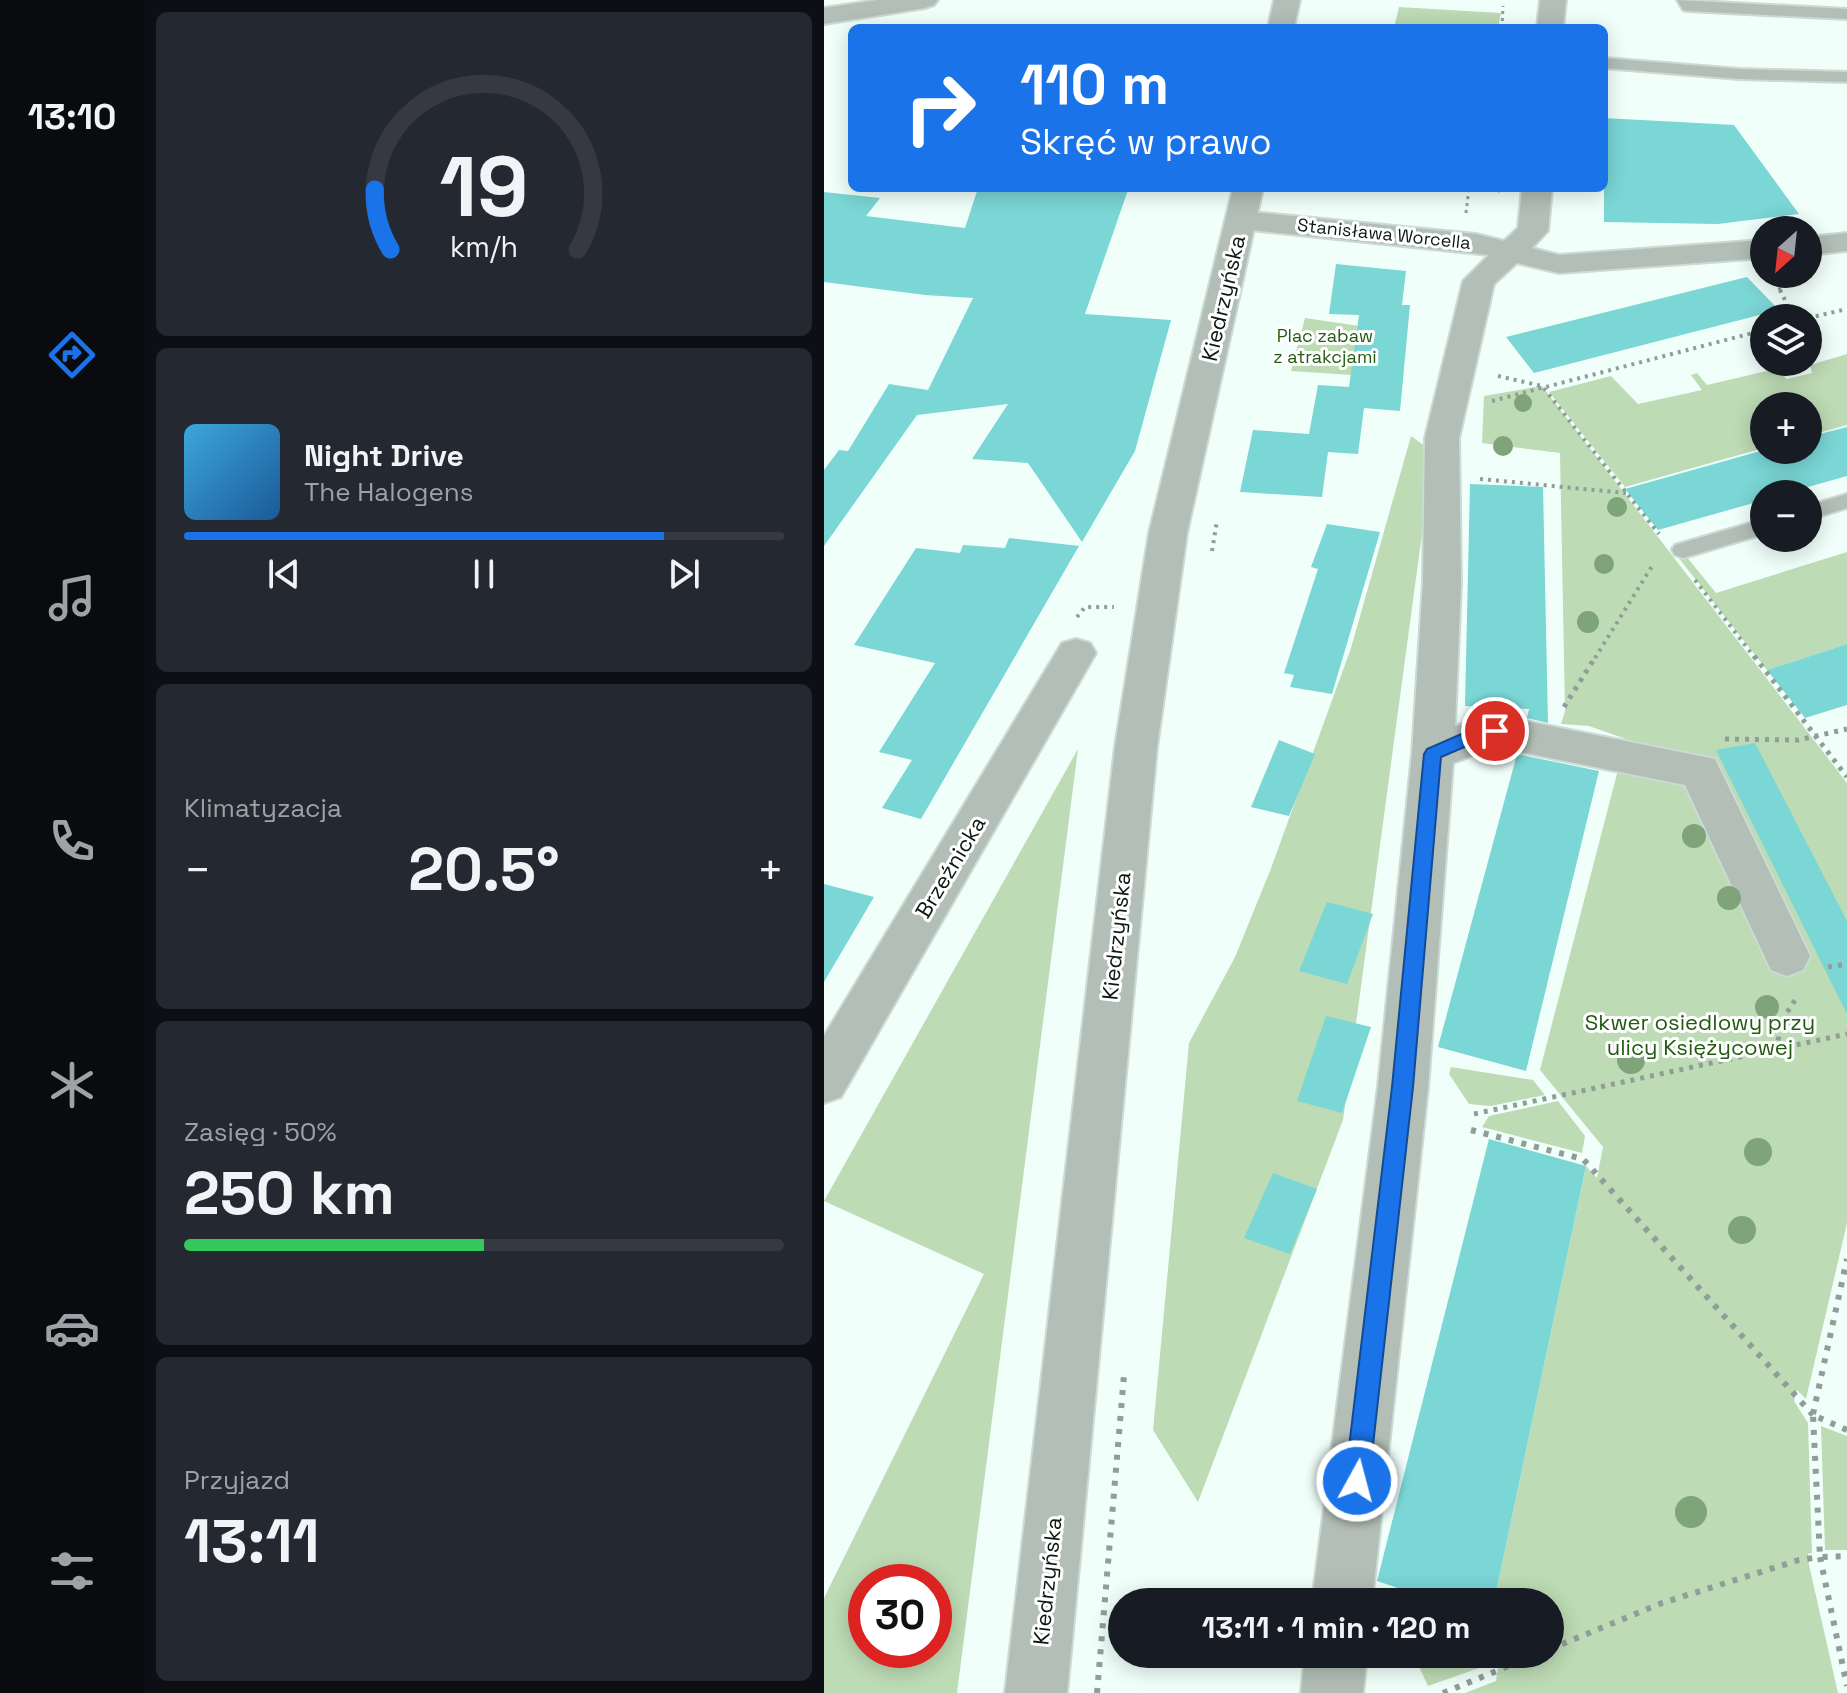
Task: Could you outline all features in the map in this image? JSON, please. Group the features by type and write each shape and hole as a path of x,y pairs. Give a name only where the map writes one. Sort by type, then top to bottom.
{"street":[{"path":"824,16 925,0"},
{"path":"1282,24 1287,0"},
{"path":"1550,24 1553,0"},
{"path":"1344,1588 1403,1087 1433,754 1442,583 1442,438 1479,281 1533,231 1537,192"},
{"name":"Stanisława Worcella","path":"1244,204 1476,243 1559,264 1750,250"},
{"name":"Kiedrzyńska","path":"1036,1693 1136,747 1168,533 1244,204"},
{"name":"Brzeźnicka","path":"824,1081 1076,653"},
{"path":"1433,754 1472,736 1495,731 1700,771 1794,974"},
{"path":"1332,1693 1335,1668"}],"lane":[{"path":"1684,0 1688,7 1847,14"},
{"path":"1608,63 1739,74 1847,77"},
{"path":"1822,509 1847,501"},
{"path":"1683,550 1750,530"}],"path":[{"path":"1502,24 1503,6"},
{"path":"1822,315 1847,309"},
{"path":"1482,403 1750,334"},
{"path":"1479,479 1627,493"},
{"path":"1209,563 1218,517"},
{"path":"1561,712 1658,556"},
{"path":"1789,740 1816,738 1847,729"},
{"path":"1775,1050 1794,974"},
{"path":"1474,1114 1847,1034"},
{"path":"1471,1130 1583,1159 1813,1415 1847,1430"},
{"path":"1847,1259 1813,1415 1820,1557 1847,1686"},
{"path":"1097,1693 1125,1372"},
{"path":"1564,1643 1662,1603 1799,1560 1847,1556"},
{"path":"1443,1693 1504,1668"}],"green space":[{"path":"1399,7 1501,13 1499,24 1395,24"},
{"name":"Plac zabaw z atrakcjami","path":"1305,318 1400,332 1382,377 1291,371"},
{"path":"1847,354 1847,425 1822,432 1822,392 1750,392 1750,452 1625,487 1549,392 1611,376 1638,404 1702,390 1691,375 1697,373 1707,385 1750,375 1783,376 1787,379 1822,376 1822,361"},
{"name":"Skwer osiedlowy przy ulicy Księżycowej","path":"1542,386 1847,783 1847,1223 1806,1399 1797,1390 1794,1401 1808,1423 1812,1553 1808,1554 1809,1565 1838,1693 1465,1693 1496,1681 1498,1668 1564,1668 1564,1588 1497,1588 1586,1166 1597,1178 1603,1147 1540,1070 1626,739 1589,726 1561,724 1565,711 1560,453 1482,443 1484,396"},
{"path":"1411,436 1433,452 1343,1120 1198,1502 1153,1430 1189,1043 1235,957 1270,871 1351,648"},
{"path":"1677,545 1716,593 1847,552 1847,644 1767,670 1670,547"},
{"path":"1078,749 957,1693 824,1693 824,1598 984,1274 824,1201"},
{"path":"1451,1067 1533,1080 1545,1095 1491,1106 1469,1104 1449,1074"},
{"path":"1558,1101 1585,1136 1582,1153 1482,1127 1489,1116"},
{"path":"1821,1426 1847,1436 1847,1550 1825,1550"},
{"name":"Skwer osiedlowy przy ulicy Księżycowej","path":"1420,1668 1479,1668 1428,1686"}],"building":[{"path":"1608,118 1734,125 1799,214 1750,216 1750,220 1718,224 1604,222 1604,192 1608,192"},
{"path":"824,192 880,198 866,216 965,228 977,192 1127,192 1085,314 1171,320 1135,451 1082,542 1028,463 972,459 1008,404 917,415 824,546 824,470 839,450 848,451 889,384 928,390 973,298 824,282"},
{"path":"1336,264 1406,271 1402,305 1410,305 1400,411 1364,408 1358,454 1328,452 1322,497 1240,492 1253,430 1309,434 1318,385 1349,387 1359,315 1329,314"},
{"path":"1747,277 1750,288 1758,288 1773,304 1750,304 1750,317 1534,373 1506,337"},
{"path":"1847,427 1847,476 1822,483 1822,480 1750,480 1750,504 1658,530 1625,489 1750,454 1750,464 1822,464 1822,433"},
{"path":"1470,484 1543,487 1548,723 1527,718 1529,709 1465,706"},
{"path":"1327,524 1380,532 1332,694 1290,687 1294,675 1284,673 1318,569 1311,567"},
{"path":"1009,538 1079,546 921,819 882,808 912,760 879,752 935,663 854,645 916,548 960,553 963,545 1005,548"},
{"path":"1847,644 1847,705 1805,718 1767,670"},
{"path":"1279,740 1315,754 1289,816 1251,807"},
{"path":"1755,743 1847,921 1847,1014 1716,750"},
{"path":"1517,754 1599,771 1526,1071 1438,1047"},
{"path":"824,884 874,897 824,982"},
{"path":"1327,902 1373,914 1347,984 1299,971"},
{"path":"1326,1016 1371,1027 1342,1113 1297,1101"},
{"path":"1489,1139 1586,1166 1497,1588 1398,1588 1377,1581"},
{"path":"1273,1173 1317,1189 1290,1254 1244,1238"}],"route":[{"path":"1357,1481 1403,1087 1433,754 1472,736 1495,731"}]}
